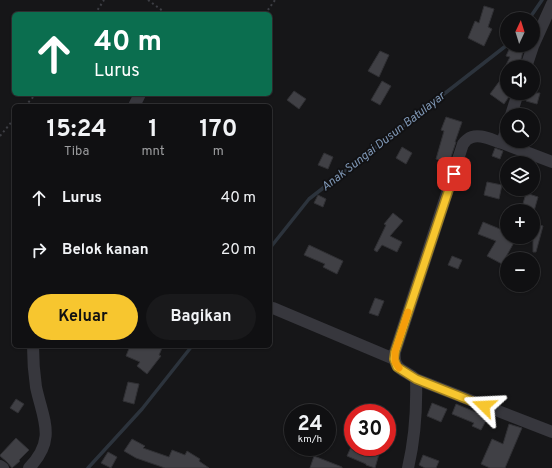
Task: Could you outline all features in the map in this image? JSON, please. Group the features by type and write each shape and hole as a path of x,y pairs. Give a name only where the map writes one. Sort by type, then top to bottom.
{"street":[{"path":"528,60 552,4"},
{"path":"500,142 480,136 475,136 468,138 464,144 395,352 394,359 397,367 412,376 552,432"},
{"path":"515,148 552,162"},
{"path":"273,308 394,359"},
{"path":"29,468 39,457 47,429 36,385 33,348"},
{"path":"408,468 415,428 416,400 412,376"}],"path":[{"path":"96,12 104,0"},
{"path":"148,0 164,12"},
{"path":"266,12 275,0"},
{"path":"27,104 34,96"},
{"path":"0,136 12,121"}],"building":[{"path":"484,6 494,9 488,27 492,29 484,46 468,38 475,21 479,23"},
{"path":"380,51 389,55 379,77 368,71"},
{"path":"508,52 523,52 521,60 508,60 510,57 506,56"},
{"path":"500,80 500,100 507,100 504,104 490,94"},
{"path":"382,81 391,86 380,105 371,100"},
{"path":"294,91 306,99 299,109 287,100"},
{"path":"526,100 538,100 537,104"},
{"path":"446,117 462,122 449,163 436,159 444,131 441,130"},
{"path":"402,147 412,153 406,164 396,158"},
{"path":"495,148 503,151 500,159 492,156"},
{"path":"324,153 333,157 328,169 318,165"},
{"path":"487,182 500,185 499,199 484,195"},
{"path":"318,195 326,199 323,207 314,203"},
{"path":"525,196 538,197 536,204 523,204"},
{"path":"393,213 403,221 390,236 402,242 397,252 382,245 377,252 374,250 386,225 384,224"},
{"path":"483,222 500,229 500,244 513,244 509,252 500,252 500,263 487,256 496,241 478,234"},
{"path":"540,225 543,226 540,237"},
{"path":"533,244 538,244 536,252 533,252"},
{"path":"309,245 343,261 337,274 323,267 325,264 304,255"},
{"path":"452,256 462,260 458,269 448,265"},
{"path":"375,298 384,301 378,316 369,313"},
{"path":"129,348 162,348 159,355 161,356 147,374 137,366 140,362 126,356"},
{"path":"128,382 139,384 134,404 123,401"},
{"path":"16,399 24,404 18,413 10,408"},
{"path":"432,403 447,409 441,422 427,416"},
{"path":"456,404 478,413 489,415 481,430 472,426 474,423 452,414"},
{"path":"509,424 522,428 505,468 490,468 481,464 492,439 503,444"},
{"path":"16,438 29,450 12,468 0,455"},
{"path":"132,439 145,446 143,448 169,457 172,450 185,455 187,451 200,459 199,461 209,468 165,468 136,458 124,451"},
{"path":"108,452 117,457 111,468 101,463"},
{"path":"423,455 439,461 436,468 425,468 419,465"},
{"path":"314,456 342,467 342,468 310,468"},
{"path":"347,456 378,456 375,468"}],"waterway":[{"name":"Anak Sungai Dusun Batulayar","path":"534,12 542,0"},
{"name":"Anak Sungai Dusun Batulayar","path":"272,245 309,199 500,50"},
{"name":"Anak Sungai Dusun Batulayar","path":"88,468 142,409 190,348"}],"slow traffic":[{"path":"399,368 397,367 394,359 395,352 408,312"}],"route":[{"path":"454,174 395,352 394,359 397,367 416,379 484,406"}]}
